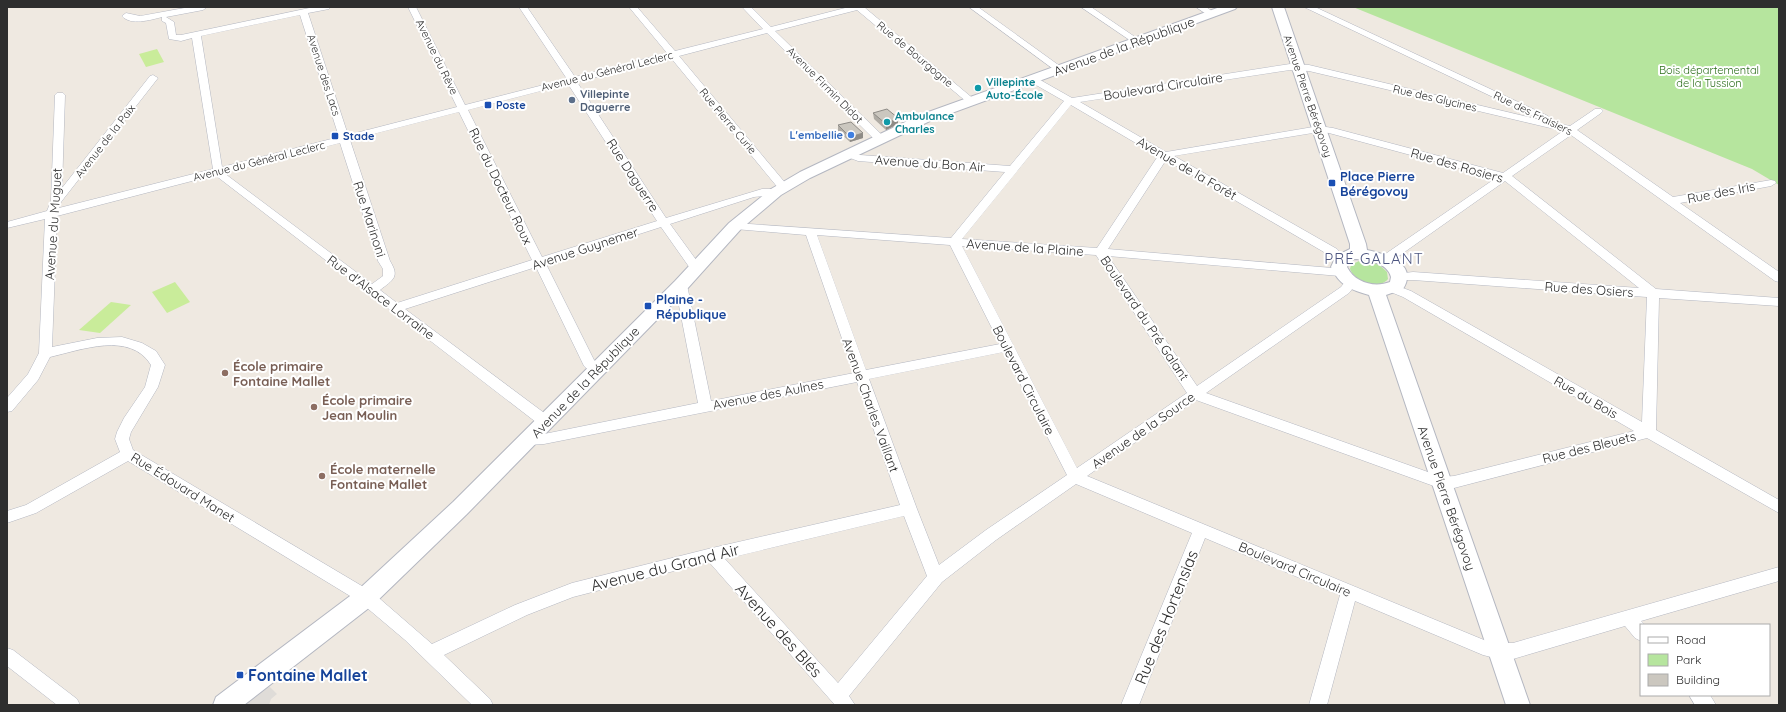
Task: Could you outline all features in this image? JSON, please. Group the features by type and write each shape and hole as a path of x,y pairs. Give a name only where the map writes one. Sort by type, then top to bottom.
{"street":[{"path":"126,16 140,19 203,7"},
{"path":"165,19 170,22 172,37 181,38 326,7"},
{"name":"Avenue du Rêve","path":"412,7 463,108"},
{"name":"Rue Daguerre","path":"523,7 664,222 696,268"},
{"name":"Rue Pierre Curie","path":"633,7 780,189"},
{"name":"Avenue Firmin Didot","path":"746,7 880,139"},
{"name":"Avenue du Général Leclerc","path":"7,225 859,7"},
{"name":"Rue de Bourgogne","path":"859,7 971,101"},
{"path":"973,7 1059,69"},
{"path":"1085,7 1137,41"},
{"path":"1200,7 1212,14"},
{"name":"Avenue de la République","path":"225,705 366,597 460,508 546,422 596,369 680,285 735,226 780,189 925,118 1231,7"},
{"name":"Avenue Pierre Bérégovoy","path":"1278,7 1358,244 1359,254"},
{"name":"Rue des Fraisiers","path":"1308,7 1571,130 1779,278"},
{"name":"Avenue des Lacs","path":"303,12 345,139"},
{"path":"196,35 218,171"},
{"name":"Boulevard Circulaire","path":"1069,100 1298,67"},
{"name":"Rue des Glycines","path":"1298,67 1309,68 1571,130"},
{"name":"Avenue de la Paix","path":"56,202 153,78"},
{"name":"Avenue de la Forêt","path":"1032,79 1333,252 1340,266"},
{"name":"Avenue du Muguet","path":"45,353 52,214 56,202 60,95"},
{"path":"955,241 957,236 1069,100"},
{"name":"Rue du Docteur Roux","path":"463,108 589,363 596,369"},
{"path":"1385,260 1598,112"},
{"path":"1164,155 1319,129"},
{"name":"Rue des Rosiers","path":"1319,129 1329,130 1506,177 1653,293"},
{"name":"Rue Marinoni","path":"345,139 384,261 389,270 389,277 372,291"},
{"name":"Avenue du Bon Air","path":"849,154 858,158 1012,169"},
{"name":"Boulevard du Pré Galant","path":"1164,155 1100,252 1195,394 1442,483"},
{"name":"Rue d'Alsace Lorraine","path":"218,171 220,175 546,422"},
{"name":"Rue des Iris","path":"1671,201 1771,183"},
{"name":"Avenue Guynemer","path":"395,308 750,195 780,189"},
{"name":"Avenue de la Plaine","path":"735,226 1100,252 1340,266"},
{"name":"Avenue Charles Vaillant","path":"810,232 909,510 936,577"},
{"name":"Boulevard Circulaire","path":"955,241 956,247 1075,477 1483,647 1513,651 1777,577"},
{"path":"1351,254 1368,254 1385,260 1392,265 1389,285 1365,289 1352,283 1340,266 1351,254"},
{"name":"Rue des Osiers","path":"1389,285 1421,277 1779,302"},
{"name":"Avenue de la Source","path":"842,700 936,577 991,535 1352,283"},
{"path":"680,285 705,406"},
{"name":"Avenue Pierre Bérégovoy","path":"1389,285 1442,483 1518,705"},
{"name":"Rue du Bois","path":"1389,285 1779,507"},
{"name":"Rue des Bleuets","path":"1442,483 1454,482 1648,432 1653,293"},
{"name":"Rue Édouard Manet","path":"45,353 97,342 122,341 137,346 151,354 158,365 156,380 145,399 127,423 122,437 123,445 128,454 366,597 432,653 484,705"},
{"name":"Avenue des Aulnes","path":"528,440 544,439 1007,347"},
{"path":"7,407 33,377 45,353"},
{"path":"7,517 31,509 128,454"},
{"name":"Avenue du Grand Air","path":"432,653 520,610 572,590 712,555 909,510"},
{"name":"Rue des Hortensias","path":"1130,705 1201,530"},
{"name":"Avenue des Blés","path":"712,555 842,700"},
{"path":"1318,705 1349,592"},
{"path":"1628,618 1640,632"},
{"path":"7,656 71,705"},
{"path":"1699,696 1707,705"}],"green space":[{"name":"Bois départemental de la Tussion","path":"1353,7 1779,7 1779,185 1752,169"},
{"path":"157,49 164,62 146,67 139,54"},
{"path":"1359,261 1371,262 1381,266 1387,272 1388,279 1384,283 1373,285 1357,278 1350,269 1351,265"},
{"path":"175,282 190,302 167,313 152,292"},
{"path":"111,302 131,305 100,333 79,330"}],"shaded area":[{"path":"266,683 277,694 271,699 269,705 236,705"}],"building":[{"path":"887,109 898,118 886,124 873,113"},
{"path":"851,122 863,133 850,137 838,125"}],"place":[{"name":"Villepinte Auto-École","path":"978,88"},
{"name":"Villepinte Daguerre","path":"572,100"},
{"name":"Poste","path":"488,105"},
{"name":"Ambulance Charles","path":"887,122"},
{"name":"L'embellie","path":"851,135"},
{"name":"Stade","path":"335,136"},
{"name":"Place Pierre Bérégovoy","path":"1332,183"},
{"name":"Plaine - République","path":"648,306"},
{"name":"École primaire Fontaine Mallet","path":"225,373"},
{"name":"École primaire Jean Moulin","path":"314,407"},
{"name":"École maternelle Fontaine Mallet","path":"322,476"},
{"name":"Fontaine Mallet","path":"240,675"}],"district":[{"name":"PRÉ GALANT","path":"1374,259"}]}
